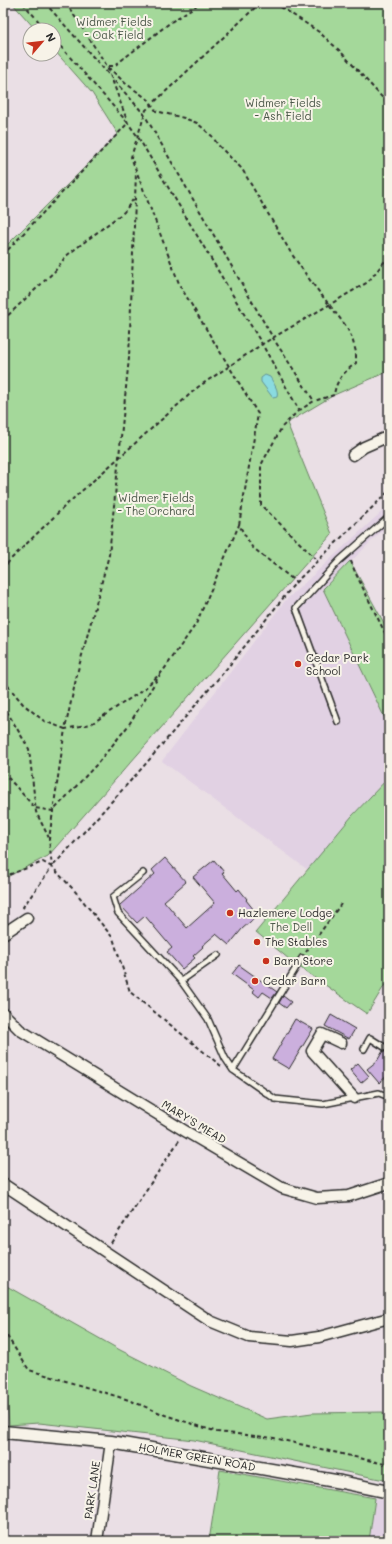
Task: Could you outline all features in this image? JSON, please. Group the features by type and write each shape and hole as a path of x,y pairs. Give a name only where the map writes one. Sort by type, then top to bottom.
{"street":[{"path":"353,455 364,447 389,436"},
{"path":"3,934 26,918"},
{"name":"MARY'S MEAD","path":"3,1013 20,1030 185,1131 282,1188 317,1198 349,1196 389,1183"},
{"path":"341,1042 322,1034 312,1051 354,1098"},
{"path":"3,1184 210,1321 249,1336 292,1341 319,1337 389,1318"},
{"name":"HOLMER GREEN ROAD","path":"3,1432 111,1442 341,1482 389,1492"},
{"name":"PARK LANE","path":"97,1541 111,1442"}],"lane":[{"path":"338,722 296,608 340,560 389,517"},
{"path":"143,873 113,897 118,913 181,982 208,1019 225,1058 233,1070 275,1099 323,1104 379,1093 389,1097"},
{"path":"181,982 218,956"},
{"path":"233,1070 302,958"},
{"path":"364,1049 370,1038 389,1050"}],"path":[{"path":"23,3 39,22"},
{"path":"45,3 144,114 273,338 314,401"},
{"path":"66,3 107,66 128,123"},
{"path":"107,66 114,66 171,22 200,3"},
{"path":"3,772 36,808 53,811 97,764 128,726 163,671 196,624 239,525 258,414 180,286 131,157 146,110 260,3"},
{"path":"275,3 320,32 341,52 389,105"},
{"path":"62,48 128,123 138,137 300,410"},
{"path":"107,66 125,83 136,90 152,104 156,112 184,118 197,124 212,136 218,145 242,168 291,253 312,283 346,326 352,338 356,352 356,363 341,376 335,386 334,396 314,401 300,410 282,427 261,465 261,505 318,561"},
{"path":"3,255 128,123"},
{"path":"52,867 50,839 65,729 78,670 109,555 129,358 136,171"},
{"path":"3,320 55,271 66,256 124,212 136,197"},
{"path":"3,570 10,560 66,505 198,387 262,344 368,282 389,256"},
{"path":"26,918 23,907 52,867 143,767 228,667 296,582 389,491"},
{"path":"239,525 252,547 296,582"},
{"path":"356,556 350,561 389,641"},
{"path":"3,680 23,704 44,721 65,729 91,724 144,690 163,671"},
{"path":"3,705 28,749 36,812 50,839"},
{"path":"3,877 43,862 52,867 74,890 113,938 130,992 218,1066 233,1070"},
{"path":"302,958 341,904"},
{"path":"105,1252 185,1131"},
{"path":"3,1330 29,1370 129,1400 165,1416 217,1432 274,1438 389,1465"}],"shaded area":[{"name":"Cedar Park School","path":"389,505 389,524 323,589 389,727 389,777 352,816 308,870 162,761 285,601"},
{"path":"375,1498 389,1501 389,1541 369,1541"}],"green space":[{"path":"12,3 382,3 389,16 389,371 334,395 287,423 332,534 48,856 3,879 3,249 118,134 92,93 62,59 62,22 29,22"},
{"path":"350,561 389,632 389,727 323,589"},
{"name":"The Dell","path":"389,777 389,978 367,1014 295,964 256,932 352,816"},
{"path":"3,1284 120,1350 191,1386 267,1419 312,1413 383,1412 387,1458 389,1459 389,1481 194,1440 39,1423 9,1425 3,1342"},
{"path":"220,1470 375,1498 369,1541 209,1541"}],"water":[{"path":"265,375 270,377 277,389 277,397 273,398 261,382 261,378"}],"building":[{"name":"Hazlemere Lodge","path":"165,858 186,882 164,901 187,928 215,903 193,877 214,860 224,872 222,873 237,891 239,889 258,915 242,929 229,945 216,934 202,946 203,947 193,956 195,958 182,969 167,952 172,948 145,916 137,923 120,905 155,874 152,870"},
{"name":"Cedar Barn","path":"239,965 277,992 272,998 263,992 259,997 253,992 254,990 232,974"},
{"path":"283,996 291,1002 286,1008 279,1003"},
{"path":"331,1015 355,1029 349,1039 325,1026"},
{"path":"295,1019 313,1029 289,1069 272,1059"},
{"path":"383,1051 389,1054 389,1074 379,1083 367,1069 377,1061"},
{"path":"358,1063 369,1076 361,1083 350,1070"}],"place":[{"name":"Cedar Park School","path":"298,664"},
{"name":"Hazlemere Lodge","path":"230,913"},
{"name":"The Stables","path":"257,942"},
{"name":"Barn Store","path":"266,961"},
{"name":"Cedar Barn","path":"255,981"}],"park label":[{"name":"Widmer Fields - Oak Field","path":"114,28"},
{"name":"Widmer Fields - Ash Field","path":"283,109"},
{"name":"Widmer Fields - The Orchard","path":"156,504"}]}
